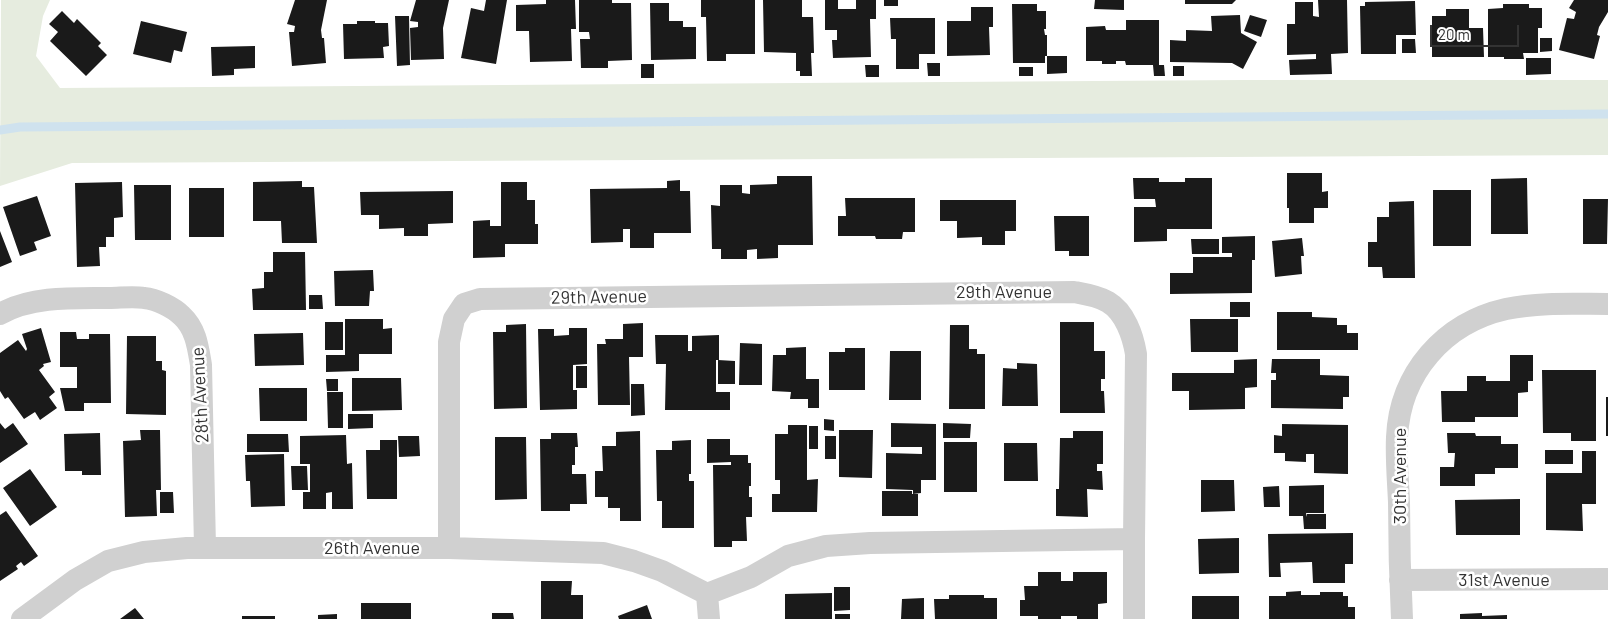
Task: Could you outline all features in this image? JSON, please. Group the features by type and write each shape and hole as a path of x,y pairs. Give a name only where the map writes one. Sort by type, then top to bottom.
{"street":[{"name":"29th Avenue","path":"449,548 449,342 454,319 464,304 480,299 497,298 1047,291 1074,292 1092,296 1109,303 1118,312 1134,340 1136,354 1134,539"},
{"name":"28th Avenue","path":"0,314 6,310 57,298 144,298 166,305 182,316 197,338 201,365 205,548"},
{"name":"30th Avenue","path":"1402,619 1397,436 1403,403 1416,372 1432,350 1455,330 1477,318 1506,309 1539,305 1608,304"},
{"path":"708,619 707,594 751,577 788,556 826,546 880,543 1134,539 1134,619"},
{"name":"26th Avenue","path":"22,619 75,580 108,561 144,552 205,548 449,548 603,553 634,560 662,571 707,594"},
{"name":"31st Avenue","path":"1400,580 1608,579"}],"shaded area":[{"path":"1,0 50,0 43,16 36,56 60,88 1244,80 1608,80 1608,155 72,163 0,186"}],"building":[{"path":"295,0 327,0 321,30 322,38 324,38 326,63 292,66 289,32 294,32 295,26 287,24"},
{"path":"416,0 449,0 443,28 444,59 411,60 410,28 418,27 418,22 410,21"},
{"path":"486,0 507,0 496,64 461,58 471,8 484,11"},
{"path":"546,0 575,0 576,29 571,29 572,61 530,62 529,31 516,31 516,5 546,4"},
{"path":"579,0 612,0 612,3 631,3 632,60 608,61 608,68 581,68 580,39 590,39 589,32 579,32"},
{"path":"701,0 755,0 755,54 726,54 726,61 707,61 706,17 701,17"},
{"path":"763,0 802,0 802,17 813,17 814,53 811,53 812,76 800,76 800,71 796,71 796,53 764,52"},
{"path":"825,0 838,0 838,9 856,9 856,0 876,0 876,19 870,19 871,57 833,58 832,40 837,40 837,30 825,30"},
{"path":"884,0 898,0 898,6 884,6"},
{"path":"1095,0 1124,0 1124,10 1094,9"},
{"path":"1185,0 1236,0 1232,4 1185,4"},
{"path":"1318,0 1347,0 1348,53 1331,54 1332,74 1290,75 1289,60 1316,59 1316,54 1287,55 1287,24 1295,24 1295,2 1313,2 1313,16 1319,17"},
{"path":"1574,0 1608,0 1608,12 1599,27 1597,35 1600,36 1594,59 1559,50 1567,18 1574,19 1576,12 1569,8"},
{"path":"1415,1 1416,35 1396,35 1396,54 1361,54 1360,6 1365,6 1365,2"},
{"path":"650,3 669,3 669,21 683,21 683,27 696,27 696,59 651,60"},
{"path":"1012,4 1037,4 1037,11 1046,11 1046,29 1044,29 1045,35 1047,35 1047,56 1045,56 1045,63 1013,63"},
{"path":"1503,4 1529,4 1529,8 1542,8 1542,28 1538,28 1538,53 1523,53 1524,59 1488,57 1488,9 1503,8"},
{"path":"971,7 993,7 993,27 989,27 990,55 947,56 947,21 971,21"},
{"path":"1446,9 1469,9 1469,28 1483,28 1484,57 1432,57 1432,16 1446,16"},
{"path":"62,11 74,23 77,19 101,43 98,46 107,55 86,76 50,41 58,32 49,24"},
{"path":"1240,15 1241,33 1257,42 1243,69 1232,63 1170,62 1170,40 1186,41 1186,30 1212,31 1211,16"},
{"path":"1250,15 1267,20 1261,37 1244,31"},
{"path":"395,16 409,16 410,65 397,66"},
{"path":"890,18 935,18 935,54 919,54 919,69 896,69 896,39 891,39"},
{"path":"1126,20 1159,20 1159,65 1164,65 1165,76 1154,76 1153,65 1126,65 1125,61 1116,61 1116,64 1102,64 1102,61 1086,61 1086,27 1105,26 1106,30 1126,30"},
{"path":"141,21 187,32 182,52 174,50 171,63 133,54"},
{"path":"357,21 388,23 389,46 383,47 384,58 344,59 343,24 357,24"},
{"path":"1540,38 1552,38 1552,51 1540,52"},
{"path":"1402,39 1415,39 1416,53 1402,53"},
{"path":"255,46 255,68 234,69 234,75 212,76 211,47"},
{"path":"1047,56 1067,56 1067,73 1047,74"},
{"path":"1526,58 1551,58 1551,74 1526,75"},
{"path":"927,63 940,63 940,76 928,76"},
{"path":"641,64 654,64 654,78 641,78"},
{"path":"865,65 879,65 879,77 866,77"},
{"path":"1173,66 1184,66 1184,76 1173,76"},
{"path":"1019,67 1033,67 1033,76 1019,76"},
{"path":"1287,173 1322,173 1322,192 1328,191 1328,208 1314,208 1314,223 1289,223"},
{"path":"777,176 812,176 813,245 778,245 778,258 757,259 757,249 747,250 747,259 721,259 721,249 712,249 711,205 720,206 720,185 742,185 742,193 750,194 750,185 777,184"},
{"path":"1133,178 1159,178 1159,182 1185,182 1185,178 1212,178 1212,229 1167,229 1167,241 1134,242 1134,207 1156,207 1155,199 1134,199"},
{"path":"1527,178 1528,234 1491,234 1491,179"},
{"path":"680,180 680,191 690,191 691,233 654,233 654,248 630,248 630,229 623,229 623,242 591,243 590,189 667,188 667,181"},
{"path":"302,181 302,187 314,187 317,243 282,243 281,221 253,221 253,182"},
{"path":"122,182 123,217 114,218 114,237 106,237 106,247 99,247 100,266 77,267 75,183"},
{"path":"501,182 527,182 527,200 535,200 535,224 538,224 538,244 505,244 505,257 473,258 473,221 490,220 490,226 501,226"},
{"path":"134,185 171,185 171,240 135,240"},
{"path":"189,188 224,188 224,237 189,237"},
{"path":"1433,190 1471,190 1471,246 1433,246"},
{"path":"453,191 453,223 428,224 428,236 404,236 404,228 379,229 379,215 361,215 360,192"},
{"path":"37,196 51,236 34,242 37,250 20,256 3,207"},
{"path":"845,198 915,198 915,232 903,232 902,239 876,239 875,236 838,236 838,216 846,216"},
{"path":"1583,199 1608,199 1607,244 1583,244"},
{"path":"940,200 1016,200 1016,231 1005,231 1005,245 982,245 982,237 957,238 957,221 940,221"},
{"path":"1414,201 1415,278 1383,278 1382,267 1368,267 1368,242 1377,242 1377,217 1389,217 1389,202"},
{"path":"1054,216 1089,216 1089,256 1069,256 1069,251 1055,251"},
{"path":"0,231 12,262 0,267"},
{"path":"1255,236 1255,260 1252,260 1252,293 1170,294 1170,273 1193,273 1193,257 1232,257 1232,253 1222,253 1222,237"},
{"path":"1302,238 1304,256 1301,256 1302,274 1275,277 1272,241"},
{"path":"1191,239 1219,239 1219,254 1192,254"},
{"path":"273,252 305,252 306,310 253,310 252,289 264,288 264,272 273,272"},
{"path":"373,270 374,291 370,291 369,306 335,306 334,271"},
{"path":"309,295 322,295 323,309 309,309"},
{"path":"1230,302 1250,302 1250,317 1230,317"},
{"path":"1277,312 1312,312 1312,317 1337,318 1337,325 1347,325 1347,333 1358,333 1358,350 1277,350"},
{"path":"345,319 383,319 383,329 392,328 392,354 359,354 359,371 326,372 326,355 345,355"},
{"path":"1190,319 1238,319 1238,352 1191,352"},
{"path":"325,322 343,322 343,350 325,350"},
{"path":"1060,322 1094,322 1094,351 1105,351 1105,379 1101,379 1101,391 1104,391 1105,413 1060,413"},
{"path":"643,323 643,357 629,357 630,405 598,405 597,344 606,344 605,339 623,339 623,324"},
{"path":"526,324 527,408 494,409 493,332 506,332 506,325"},
{"path":"950,325 969,325 969,349 977,349 977,354 985,354 985,409 949,409"},
{"path":"41,328 51,362 43,364 44,366 39,370 55,392 49,397 57,408 40,420 35,412 24,419 8,397 5,399 0,391 0,353 18,340 26,351 22,334"},
{"path":"569,328 587,328 587,364 573,365 573,390 577,390 577,409 540,410 538,329 554,329 554,336 569,335"},
{"path":"60,332 76,332 77,339 89,339 89,334 110,334 111,403 84,403 84,411 65,411 60,388 77,388 77,367 60,367"},
{"path":"303,333 304,365 255,366 254,334"},
{"path":"655,335 688,335 688,351 692,351 692,336 719,335 719,360 716,360 716,392 730,392 730,410 665,410 666,364 656,364"},
{"path":"127,336 156,336 156,361 162,361 162,370 166,371 166,415 126,414"},
{"path":"740,343 762,344 762,385 739,385"},
{"path":"806,347 806,379 819,379 819,408 808,408 808,399 790,399 791,392 772,391 773,355 786,355 786,348"},
{"path":"845,348 865,348 865,390 829,390 829,352 845,352"},
{"path":"890,351 921,351 921,400 889,400"},
{"path":"1510,355 1533,355 1533,381 1528,381 1528,392 1518,393 1518,417 1475,417 1475,422 1442,422 1441,391 1467,391 1467,376 1486,376 1486,381 1510,381"},
{"path":"1257,359 1257,387 1245,388 1245,409 1189,410 1189,391 1172,391 1172,373 1234,373 1234,360"},
{"path":"1272,359 1320,359 1320,375 1349,376 1349,397 1343,397 1343,409 1271,408 1271,380 1276,380 1276,373 1271,373"},
{"path":"718,360 735,361 735,384 718,384"},
{"path":"1017,363 1037,364 1038,406 1002,406 1003,368 1017,369"},
{"path":"576,366 587,366 587,388 576,388"},
{"path":"1542,370 1596,370 1596,441 1571,441 1571,433 1543,433"},
{"path":"352,378 401,378 402,410 352,411"},
{"path":"326,379 338,379 338,391 327,391"},
{"path":"631,384 644,384 645,415 631,416"},
{"path":"259,388 307,388 307,421 260,421"},
{"path":"327,392 343,392 343,428 328,428"},
{"path":"1606,397 1608,397 1608,436 1606,436"},
{"path":"348,414 373,414 373,428 348,429"},
{"path":"824,419 834,420 834,431 824,430"},
{"path":"0,423 5,429 13,423 28,444 0,463"},
{"path":"891,423 936,424 936,480 921,480 921,493 913,494 913,490 886,489 886,453 922,454 922,447 891,447"},
{"path":"943,423 971,424 970,438 943,438"},
{"path":"1282,424 1348,425 1348,474 1314,473 1314,454 1306,454 1306,462 1285,461 1285,453 1274,453 1274,435 1282,436"},
{"path":"788,425 807,425 807,480 818,479 817,512 772,512 772,494 780,494 780,480 775,480 775,434 788,434"},
{"path":"809,426 818,426 818,449 809,449"},
{"path":"140,430 160,430 161,490 156,490 157,516 125,517 123,441 141,440"},
{"path":"839,430 873,430 872,478 839,477"},
{"path":"640,431 641,521 620,521 620,508 608,508 608,497 595,497 595,471 603,471 602,446 616,446 616,432"},
{"path":"1073,431 1103,431 1103,464 1097,464 1097,471 1102,471 1103,490 1087,489 1088,517 1056,516 1056,489 1059,489 1060,438 1073,438"},
{"path":"100,433 101,475 82,475 82,471 65,471 64,434"},
{"path":"551,433 577,433 578,447 575,447 575,465 572,465 572,474 586,474 587,504 570,504 570,511 541,511 540,439 551,439"},
{"path":"1447,433 1475,433 1476,436 1501,436 1501,444 1518,444 1518,468 1495,468 1495,474 1475,474 1475,486 1440,486 1440,467 1454,467 1455,453 1448,453"},
{"path":"247,434 288,434 289,452 247,452"},
{"path":"346,435 347,464 352,463 353,509 332,509 332,492 326,493 326,509 303,509 303,492 310,492 310,464 300,464 300,436"},
{"path":"398,436 419,436 420,456 399,457"},
{"path":"825,436 836,436 836,459 825,459"},
{"path":"495,437 526,437 527,499 495,500"},
{"path":"707,439 730,439 730,455 748,455 748,463 751,463 749,497 752,497 752,517 746,517 747,541 732,541 732,547 714,547 713,465 731,465 731,462 707,463"},
{"path":"380,440 397,440 397,499 367,499 366,450 380,450"},
{"path":"691,440 691,474 689,474 689,481 694,481 694,528 662,528 662,501 657,501 656,450 672,450 672,441"},
{"path":"944,442 977,442 977,492 944,492"},
{"path":"1004,443 1037,443 1038,481 1004,481"},
{"path":"1545,450 1573,450 1573,464 1545,464"},
{"path":"1582,451 1596,451 1596,504 1582,504 1583,531 1546,530 1546,473 1582,473"},
{"path":"284,454 285,506 251,507 250,481 246,481 245,455"},
{"path":"291,466 307,466 308,490 292,490"},
{"path":"30,469 57,507 30,526 3,488"},
{"path":"1201,480 1234,480 1235,511 1201,512"},
{"path":"1324,485 1324,513 1306,513 1307,517 1307,514 1326,514 1326,529 1304,529 1303,516 1289,516 1289,486"},
{"path":"1279,486 1280,507 1264,507 1263,487"},
{"path":"882,491 912,491 912,494 918,494 918,516 882,516"},
{"path":"160,492 173,492 174,513 160,513"},
{"path":"1520,499 1520,535 1456,535 1455,500"},
{"path":"6,511 38,556 24,566 21,562 16,566 18,569 0,581 0,515"},
{"path":"1353,533 1353,564 1345,564 1345,583 1313,583 1312,562 1280,563 1281,577 1269,577 1268,534"},
{"path":"1239,538 1239,573 1199,574 1198,539"},
{"path":"1038,572 1061,572 1061,581 1073,581 1073,572 1107,572 1107,603 1098,604 1098,619 1077,619 1077,616 1061,616 1061,619 1038,619 1038,616 1020,616 1020,600 1025,600 1024,586 1038,586"},
{"path":"541,581 572,581 571,595 583,595 583,619 541,619"},
{"path":"834,587 850,587 850,610 834,611"},
{"path":"1301,591 1301,595 1320,595 1320,592 1343,592 1343,596 1348,596 1348,607 1355,607 1355,619 1269,619 1269,596 1286,596 1286,592"},
{"path":"832,593 832,619 785,619 785,594"},
{"path":"949,595 984,595 984,598 997,598 997,619 935,619 934,599 949,599"},
{"path":"1192,596 1239,596 1239,619 1192,619"},
{"path":"924,598 924,619 901,619 902,599"},
{"path":"361,603 411,603 411,619 361,619"},
{"path":"647,605 652,619 619,619 618,616"},
{"path":"135,608 144,619 120,619"},
{"path":"492,613 513,613 514,619 492,619"},
{"path":"1482,613 1482,616 1507,615 1507,619 1460,619 1460,614"},
{"path":"337,614 337,619 318,619 318,615"},
{"path":"835,614 850,614 850,619 835,619"},
{"path":"242,616 275,616 275,619 242,619"}],"waterway":[{"path":"0,130 20,127 1608,114"}]}
